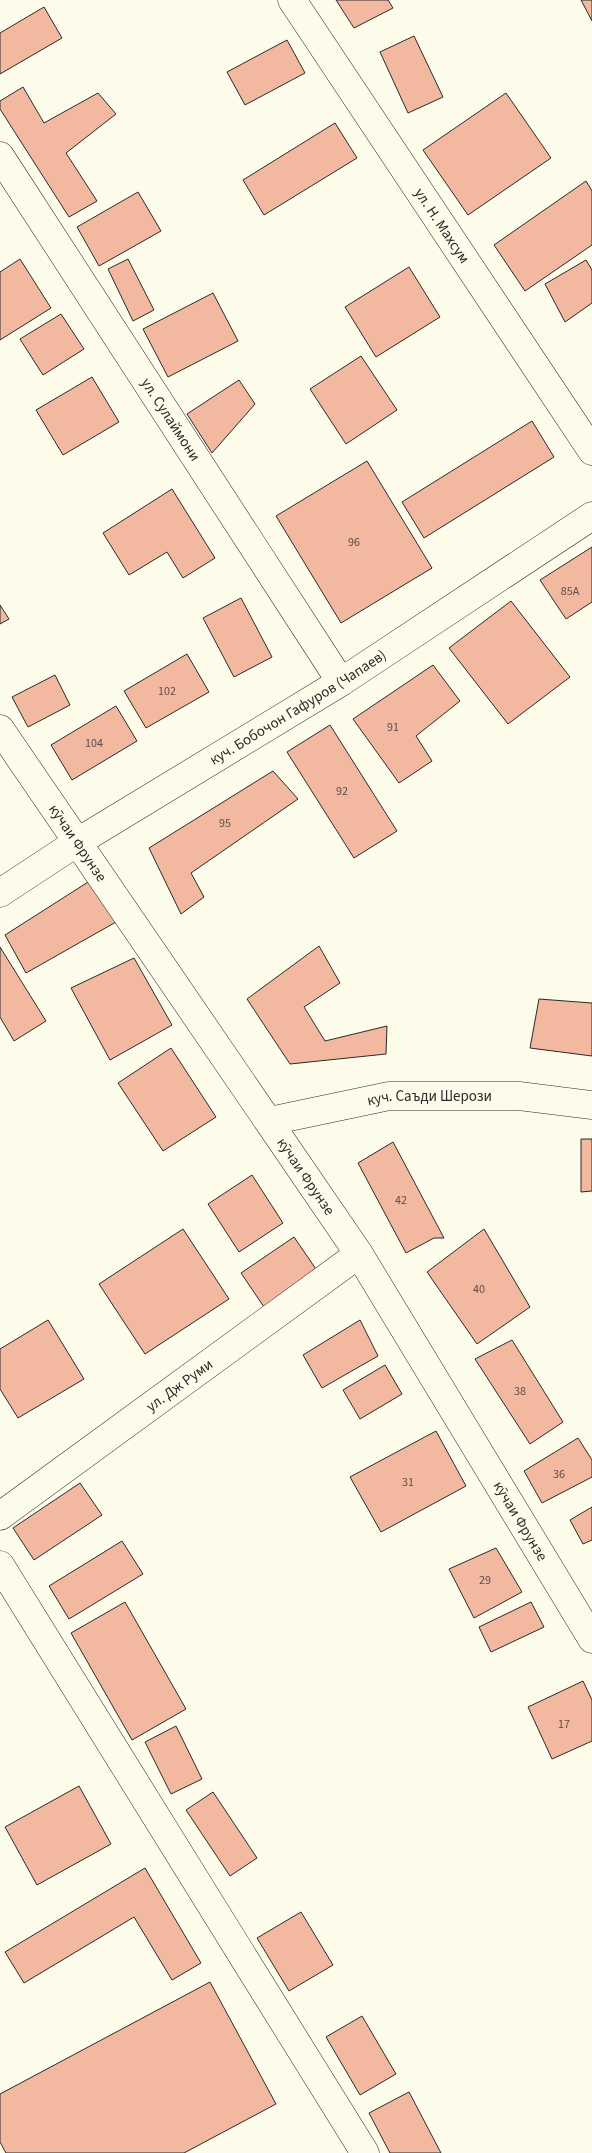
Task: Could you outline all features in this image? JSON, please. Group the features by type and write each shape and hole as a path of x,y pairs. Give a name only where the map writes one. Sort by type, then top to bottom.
{"street":[{"name":"ул. Н. Махсум","path":"292,0 592,451"},
{"name":"ул. Сулаймони","path":"0,156 341,682"},
{"name":"куч. Бобочон Гафуров (Чапаев)","path":"0,893 76,843 341,682 592,516"},
{"name":"кӯчаи Фрунзе","path":"0,729 76,843 270,1121 359,1254 592,1639"},
{"name":"куч. Саъди Шерози","path":"270,1121 389,1096 519,1096 592,1105"},
{"name":"ул. Дж Руми","path":"0,1516 359,1254"},
{"path":"0,1565 366,2153"}],"building":[{"path":"336,0 388,0 393,8 354,28"},
{"path":"581,0 592,0 592,21"},
{"path":"44,7 62,38 0,74 0,33"},
{"path":"414,36 443,97 408,113 380,52"},
{"path":"287,40 305,73 245,105 227,72"},
{"path":"23,87 44,123 98,93 116,114 66,153 97,201 69,217 0,109 0,101"},
{"path":"506,93 551,158 468,215 423,150"},
{"path":"335,123 357,158 264,215 243,180"},
{"path":"586,181 592,191 592,245 525,291 494,245"},
{"path":"138,192 161,231 99,266 77,227"},
{"path":"20,259 51,308 0,340 0,272"},
{"path":"128,259 154,310 133,321 108,269"},
{"path":"586,260 592,270 592,303 565,322 545,284"},
{"path":"409,267 440,317 376,357 345,307"},
{"path":"213,293 238,341 168,377 143,329"},
{"path":"61,314 84,349 43,375 20,339"},
{"path":"361,356 397,410 346,444 310,389"},
{"path":"92,377 119,422 63,455 36,410"},
{"path":"239,380 255,404 212,453 187,414"},
{"path":"532,421 554,457 424,538 402,502"},
{"path":"367,461 432,568 341,623 276,516"},
{"path":"172,489 215,558 183,578 167,552 129,575 103,533"},
{"path":"592,547 592,602 566,619 540,580"},
{"path":"241,598 272,657 234,677 203,618"},
{"path":"511,601 570,677 508,724 449,648"},
{"path":"0,605 9,619 0,624"},
{"path":"187,654 209,692 146,728 124,691"},
{"path":"433,665 460,701 416,736 432,761 399,783 353,719"},
{"path":"55,675 70,705 28,727 12,697"},
{"path":"116,706 137,741 72,780 51,745"},
{"path":"330,725 397,831 354,858 287,752"},
{"path":"273,771 298,799 191,873 204,897 181,914 149,848"},
{"path":"96,877 116,922 26,973 5,935"},
{"path":"319,946 340,983 304,1007 325,1041 387,1026 386,1054 290,1064 247,999"},
{"path":"0,947 46,1021 14,1041 0,1017"},
{"path":"134,958 172,1025 110,1060 71,988"},
{"path":"539,999 592,1003 592,1056 530,1048"},
{"path":"171,1048 216,1117 163,1151 118,1083"},
{"path":"581,1139 592,1139 592,1191 581,1192"},
{"path":"393,1142 444,1238 434,1238 406,1253 358,1163"},
{"path":"252,1175 283,1223 239,1252 208,1204"},
{"path":"183,1229 229,1299 145,1354 99,1284"},
{"path":"484,1229 530,1307 477,1344 427,1272"},
{"path":"294,1237 318,1272 264,1307 241,1273"},
{"path":"48,1320 84,1379 18,1418 0,1389 0,1349"},
{"path":"360,1320 378,1356 322,1388 303,1355"},
{"path":"512,1340 563,1422 530,1444 475,1359"},
{"path":"385,1365 402,1394 360,1419 343,1390"},
{"path":"436,1431 466,1486 381,1532 350,1477"},
{"path":"578,1438 592,1460 592,1477 542,1503 524,1471"},
{"path":"80,1483 102,1515 34,1560 13,1528"},
{"path":"592,1507 592,1540 583,1544 570,1520"},
{"path":"122,1541 143,1574 69,1619 49,1586"},
{"path":"496,1548 522,1592 474,1618 449,1569"},
{"path":"125,1602 186,1709 132,1740 71,1633"},
{"path":"531,1602 544,1627 491,1652 479,1627"},
{"path":"583,1681 592,1700 592,1741 552,1759 528,1707"},
{"path":"176,1726 202,1779 171,1794 145,1742"},
{"path":"79,1786 111,1844 37,1885 5,1827"},
{"path":"213,1792 257,1858 230,1876 186,1810"},
{"path":"145,1868 201,1963 172,1980 134,1917 24,1983 5,1952"},
{"path":"301,1912 333,1965 289,1991 257,1938"},
{"path":"210,1982 276,2104 184,2153 6,2153 0,2142 0,2094"},
{"path":"362,2016 396,2074 360,2095 326,2037"},
{"path":"409,2092 441,2153 390,2153 369,2113"}]}
